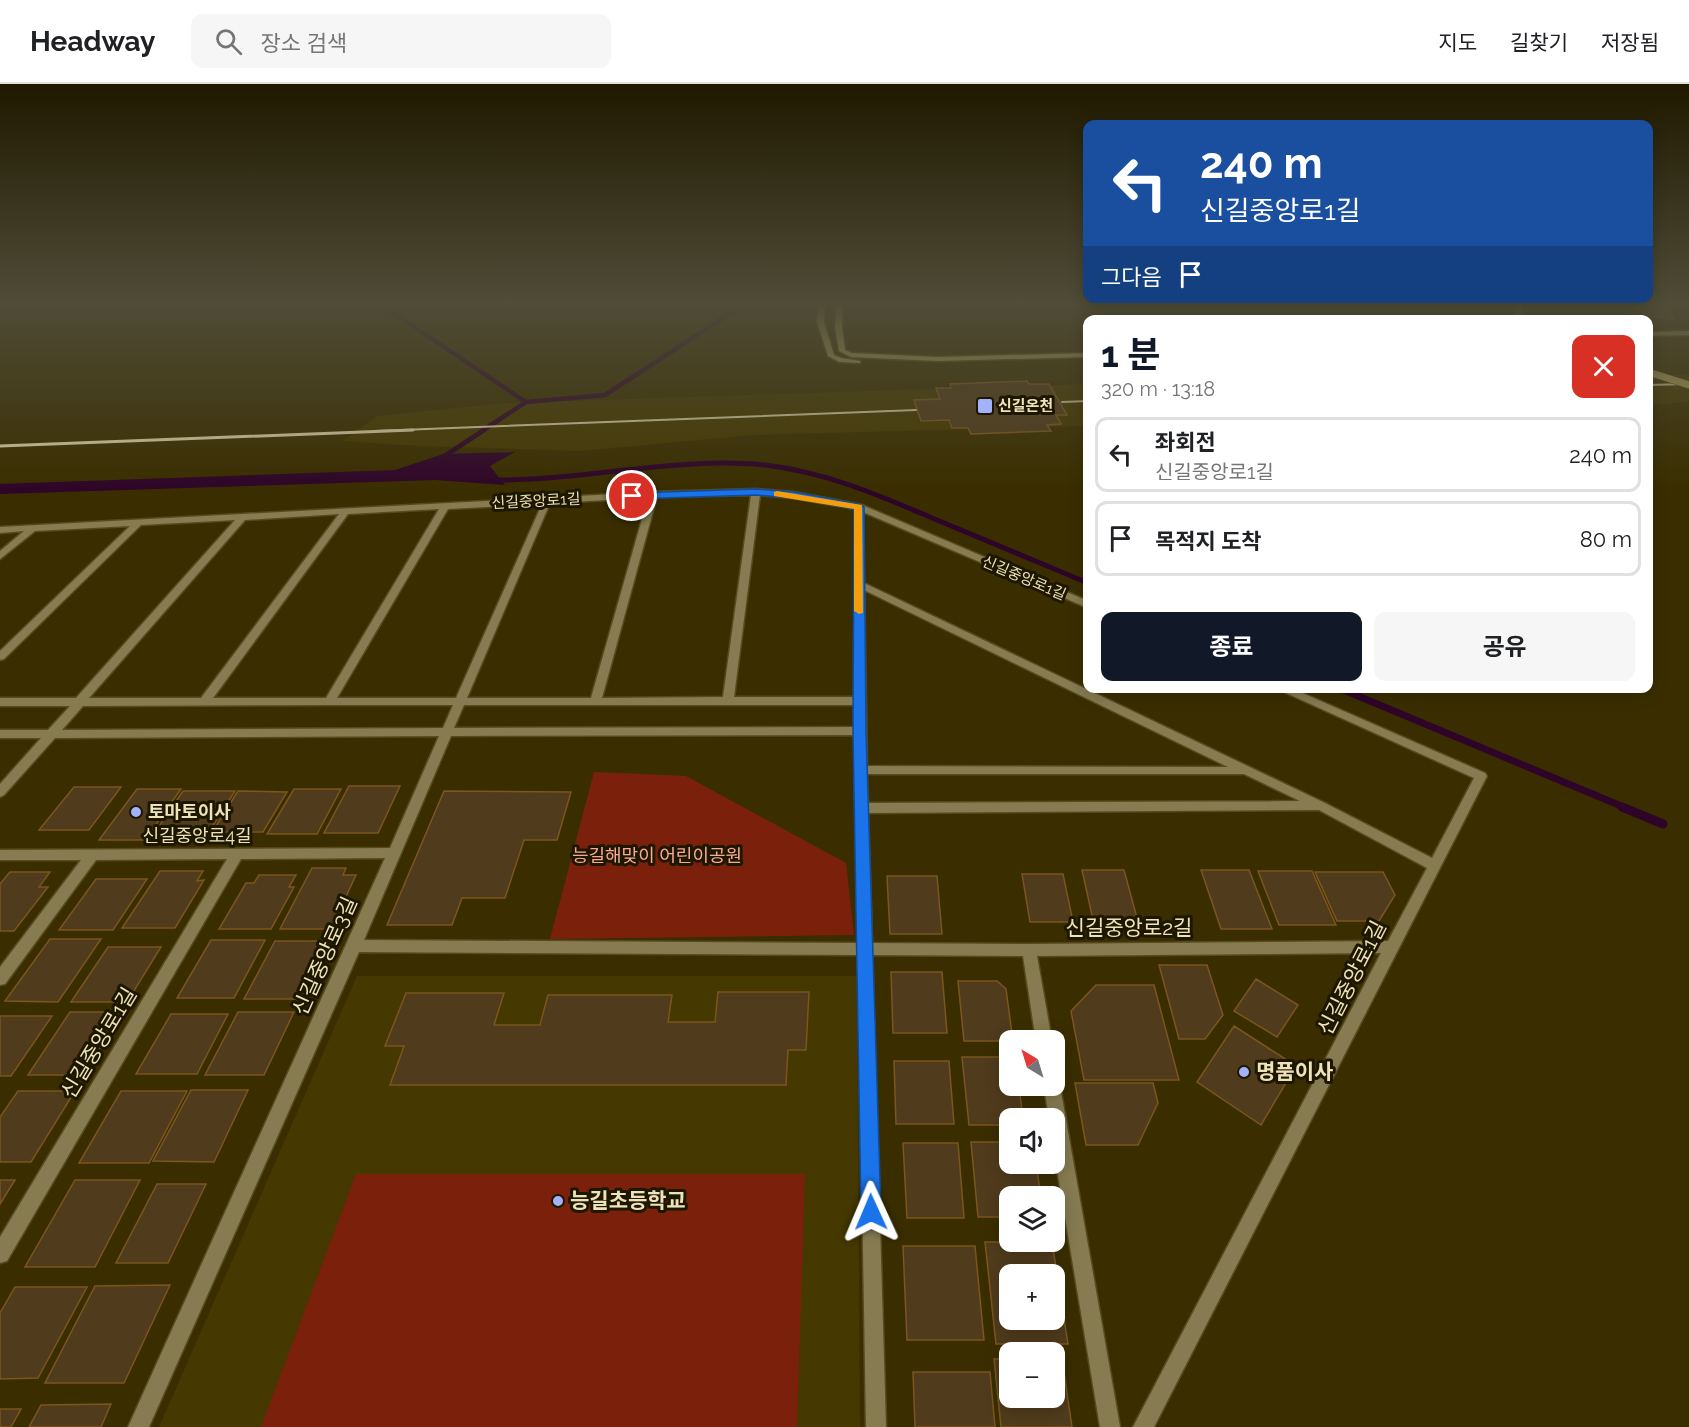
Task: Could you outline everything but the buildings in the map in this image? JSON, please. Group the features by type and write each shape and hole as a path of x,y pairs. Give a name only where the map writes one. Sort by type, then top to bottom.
{"main road":[{"path":"1653,374 1689,385"}],"street":[{"name":"신길중앙로1길","path":"0,530 653,495 756,492 794,495 859,507 1083,603"},
{"path":"728,700 756,492"},
{"path":"595,702 653,495"},
{"name":"신길중앙로3길","path":"138,1427 354,946 547,501"},
{"path":"329,702 445,507"},
{"path":"859,507 860,731 876,1427"},
{"path":"204,702 345,512"},
{"path":"0,792 242,518"},
{"path":"0,657 138,523"},
{"path":"0,556 32,529"},
{"path":"859,584 1083,691"},
{"path":"1078,689 1083,685"},
{"path":"1086,693 1321,806 1435,866"},
{"name":"신길중앙로1길","path":"1143,1427 1481,776 1291,693"},
{"path":"0,702 861,701"},
{"path":"0,734 860,731"},
{"path":"861,770 1246,771"},
{"path":"863,808 1321,806"},
{"name":"신길중앙로4길","path":"0,855 393,853"},
{"path":"0,979 93,854"},
{"name":"신길중앙로1길","path":"0,1254 236,855"},
{"name":"신길중앙로2길","path":"354,946 1029,950 1393,947"},
{"path":"1029,950 1042,1030"},
{"path":"1054,1096 1110,1427"}],"shaded area":[{"path":"1653,375 1689,375 1689,402 1653,405"},
{"path":"1083,384 1083,426 755,435 580,451 342,441 378,416 505,403"},
{"path":"515,452 490,466 505,485 435,480 0,494 0,484 395,470 443,454"},
{"name":"능길초등학교","path":"357,976 857,976 860,1427 159,1427"}],"green space":[{"name":"능길해맞이 어린이공원","path":"594,772 686,776 846,863 854,935 550,939"},
{"path":"356,1174 805,1174 797,1427 261,1427"}],"waterway":[{"path":"470,365 526,402"},
{"path":"526,402 605,395 651,365"},
{"path":"482,431 526,402"},
{"path":"440,459 484,430"},
{"path":"494,480 562,477 698,464 732,463 788,468 831,479 874,494 1083,581"},
{"path":"1351,693 1626,808"},
{"path":"1622,807 1663,824"}],"railway":[{"path":"1653,385 1689,384"},
{"path":"1062,402 1083,401"},
{"path":"375,431 916,410"},
{"path":"0,446 413,430"}],"slow traffic":[{"path":"777,494 859,507 859,611"}],"place":[{"name":"신길온천","path":"985,406"},
{"name":"토마토이사","path":"136,812"},
{"name":"명품이사","path":"1244,1072"},
{"name":"능길초등학교","path":"558,1201"}],"route":[{"path":"632,496 756,492 794,495 859,507 860,731 871,1212"}]}
